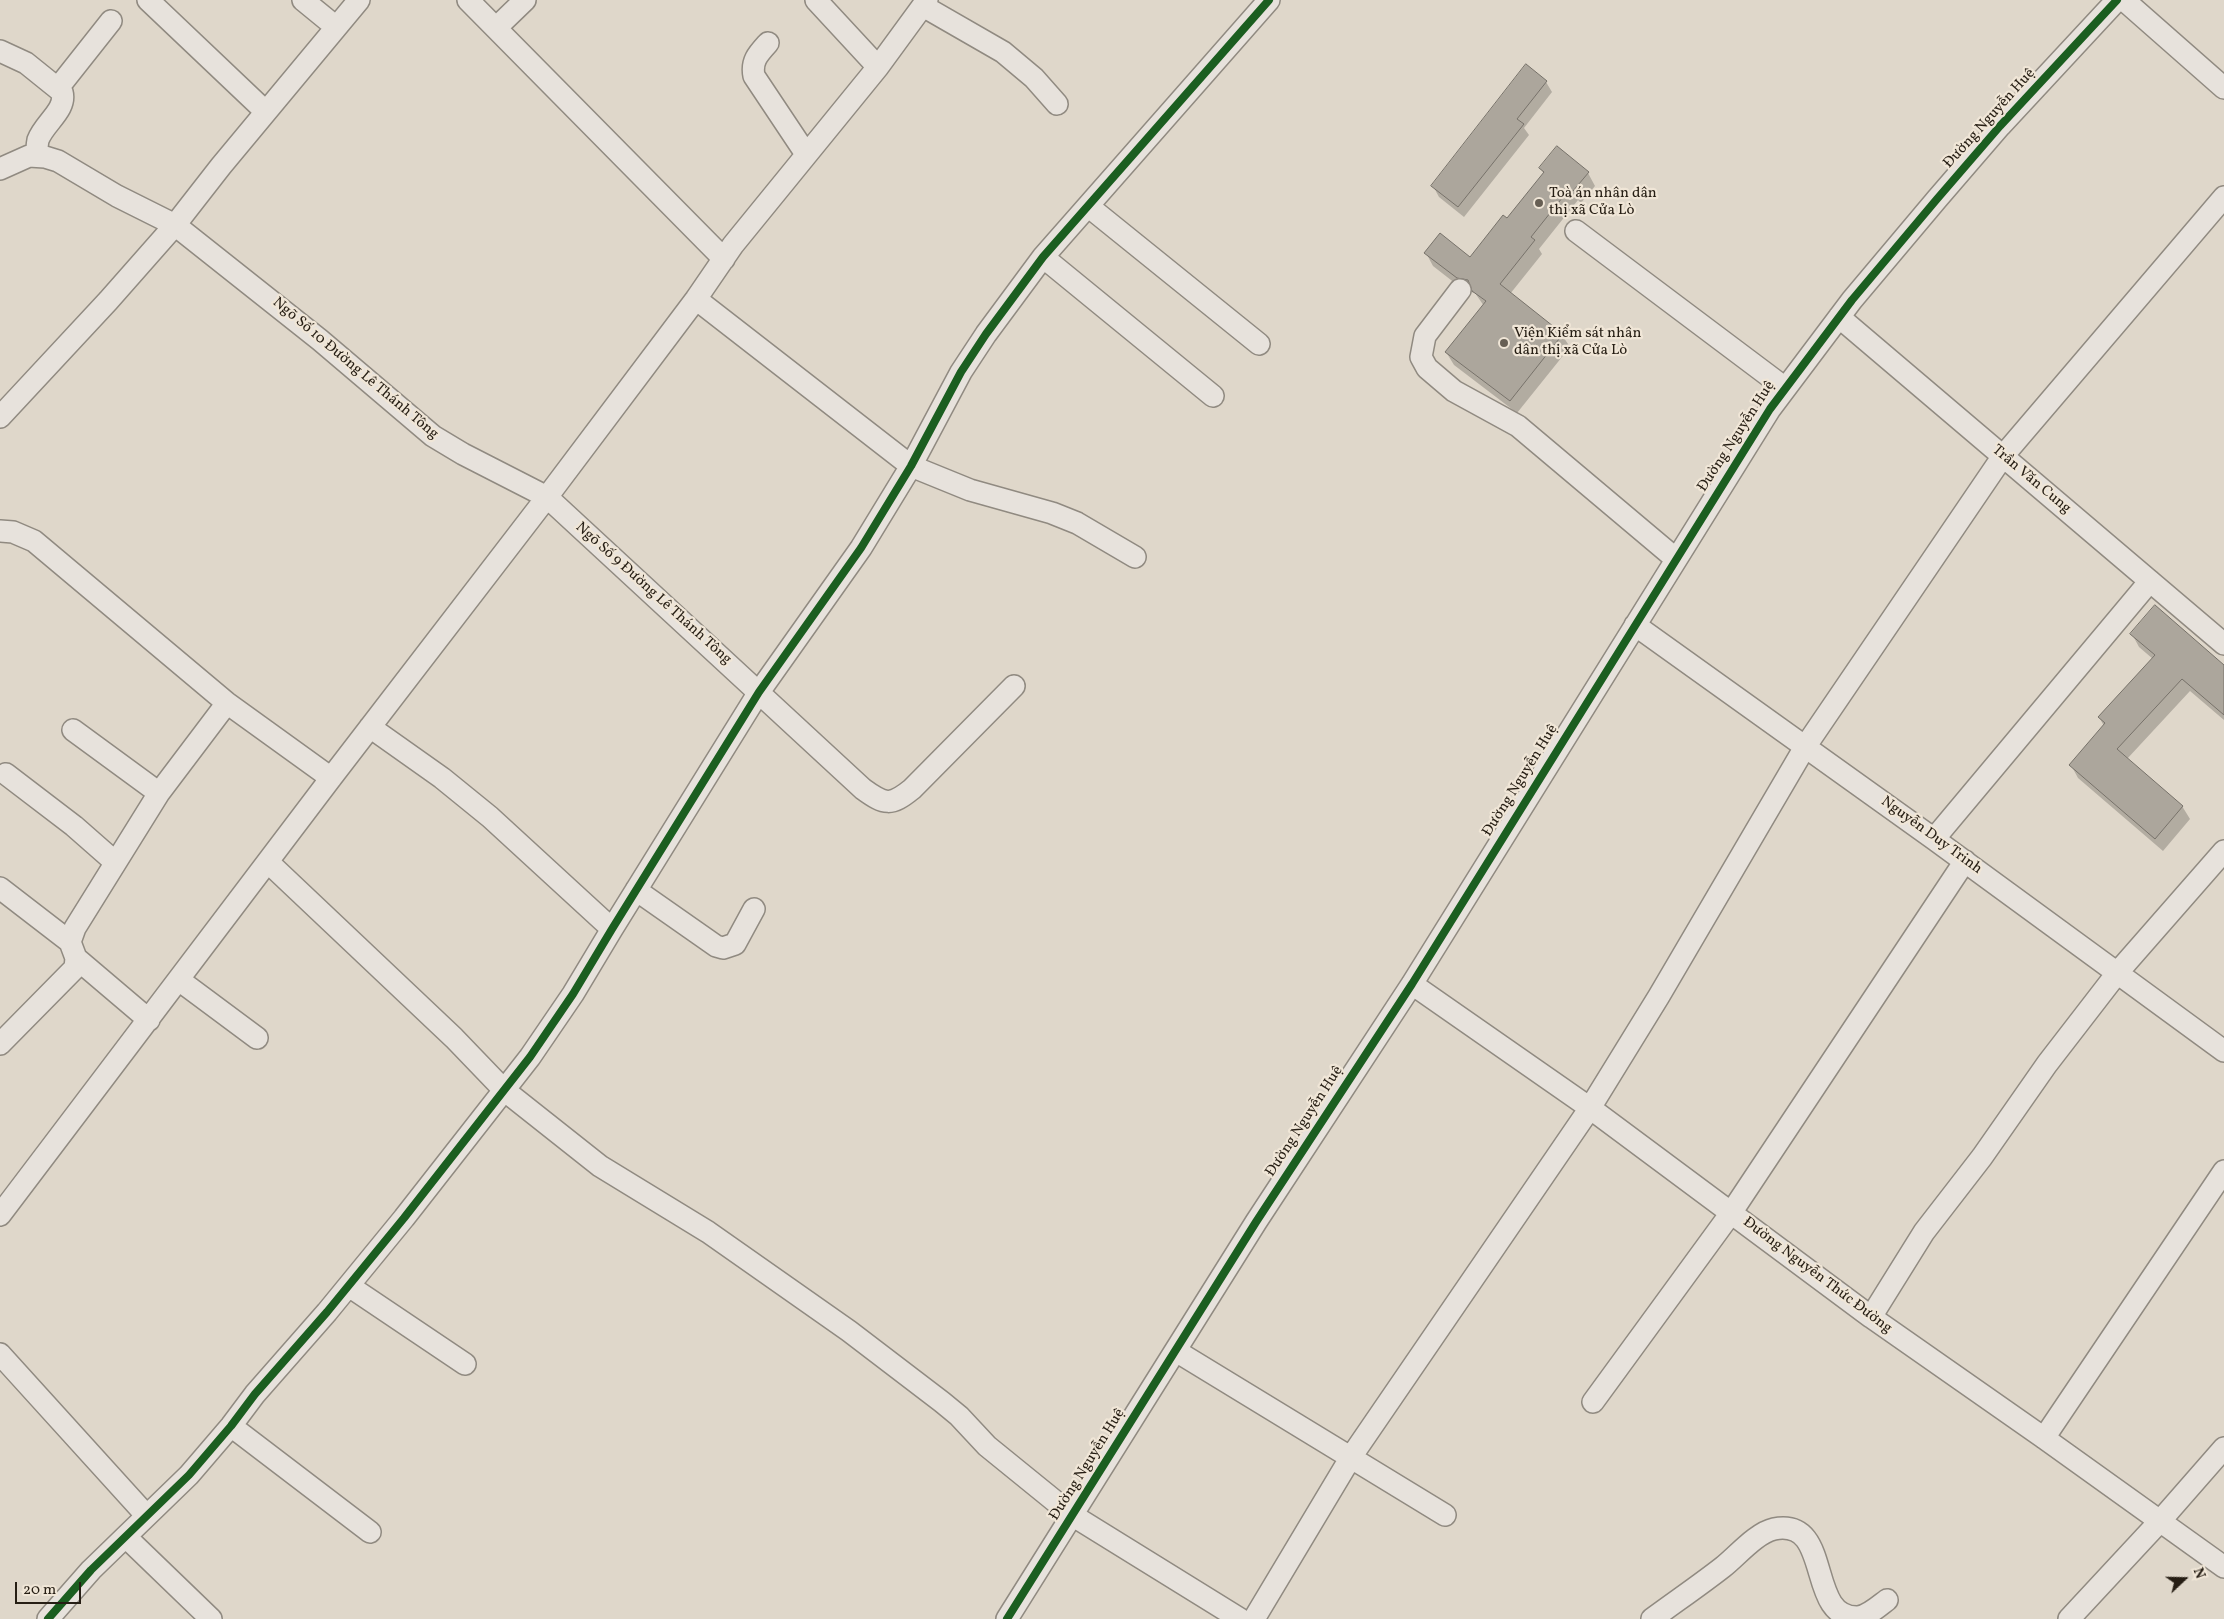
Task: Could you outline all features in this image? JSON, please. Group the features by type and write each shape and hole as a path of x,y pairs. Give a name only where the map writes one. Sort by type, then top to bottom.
{"street":[{"path":"148,0 266,112"},
{"path":"303,0 336,27"},
{"path":"0,417 108,302 175,224 359,0"},
{"path":"468,0 724,259"},
{"path":"496,28 525,0"},
{"path":"816,0 878,67"},
{"path":"48,1619 91,1570 189,1475 231,1426 255,1394 349,1286 530,1057 563,1010 759,692 862,548 910,466 961,372 1022,283 1269,0"},
{"name":"Đường Nguyễn Huệ","path":"1007,1619 1256,1222 1412,984 1770,409 1839,317 1994,134 2117,0"},
{"path":"2124,0 2224,88"},
{"path":"0,1215 269,863 331,778 547,497 696,299 733,245 878,67 925,3 1003,52 1034,78 1057,104"},
{"path":"58,88 111,21"},
{"path":"768,43 755,58 752,67 754,76 806,154"},
{"path":"0,51 26,62 58,88 64,98 62,105 38,139 36,156 29,156 0,169"},
{"name":"Ngõ Số 10 Đường Lê Thánh Tông","path":"36,156 58,161 117,196 175,224 320,340 433,436 463,454 547,497"},
{"path":"1254,1619 1351,1457 1590,1108 1659,996 1806,747 2003,456 2224,197"},
{"path":"1088,206 1259,344"},
{"path":"1576,231 1785,388"},
{"path":"1043,257 1213,396"},
{"path":"1460,290 1425,336 1421,357 1427,368 1439,380 1462,396 1518,426 1676,559"},
{"path":"696,299 910,466 970,490 1052,513 1078,523 1135,557"},
{"name":"Trần Văn Cung","path":"1839,317 2224,644"},
{"name":"Ngõ Số 9 Đường Lê Thánh Tông","path":"547,497 863,790 877,799 887,803 896,802 912,790 1014,686"},
{"path":"0,531 13,532 34,541 227,703 331,778"},
{"path":"1934,838 2150,581"},
{"name":"Nguyễn Duy Trinh","path":"1635,625 1934,838 2224,1051"},
{"path":"0,1044 75,968 73,950 75,928 159,793 227,703"},
{"path":"370,727 442,778 490,817 612,928"},
{"path":"73,730 159,793"},
{"path":"6,774 74,826 115,862"},
{"path":"1871,1318 1924,1232 1982,1157 2047,1064 2118,972 2224,850"},
{"path":"1594,1402 1731,1213 1965,861"},
{"path":"269,863 454,1038 504,1090 600,1166 708,1232 849,1331 959,1416 987,1446 1072,1515 1240,1619"},
{"path":"0,888 73,950 149,1020"},
{"path":"636,890 716,946 723,948 735,944 754,909"},
{"path":"179,980 257,1038"},
{"name":"Đường Nguyễn Thức Đường","path":"1412,984 1590,1108 1871,1318 2161,1520 2224,1567"},
{"path":"2044,1438 2224,1171"},
{"path":"349,1286 466,1364"},
{"path":"1176,1351 1444,1515"},
{"path":"0,1354 146,1515"},
{"path":"231,1426 370,1532"},
{"path":"2068,1619 2161,1520 2224,1448"},
{"path":"1652,1619 1724,1567 1748,1545 1772,1530 1786,1528 1806,1539 1811,1546 1824,1590 1829,1602 1836,1610 1848,1617 1859,1617 1887,1600"},
{"path":"126,1537 211,1619"}],"building":[{"path":"1526,64 1547,81 1517,119 1524,124 1458,207 1431,186"},
{"path":"1557,146 1589,172 1573,191 1570,188 1531,237 1535,240 1500,284 1563,334 1510,401 1445,352 1486,301 1472,291 1468,280 1457,278 1424,253 1440,233 1470,257 1503,215 1507,218 1544,172 1539,168"},
{"path":"2155,605 2224,665 2224,715 2182,679 2117,749 2183,806 2155,839 2069,765 2105,723 2098,717 2155,655 2130,634"}],"cycle path":[{"path":"48,1619 91,1570 189,1475 404,1218 530,1057 573,994 759,692 861,548 911,466 961,372 986,334 1043,257 1269,0"},
{"path":"1007,1619 1256,1222 1412,984 1770,409 1852,300 1937,199 2000,126 2117,0"}],"place":[{"name":"Toà án nhân dân thị xã Cửa Lò","path":"1539,203"},
{"name":"Viện Kiểm sát nhân dân thị xã Cửa Lò","path":"1504,343"}]}
